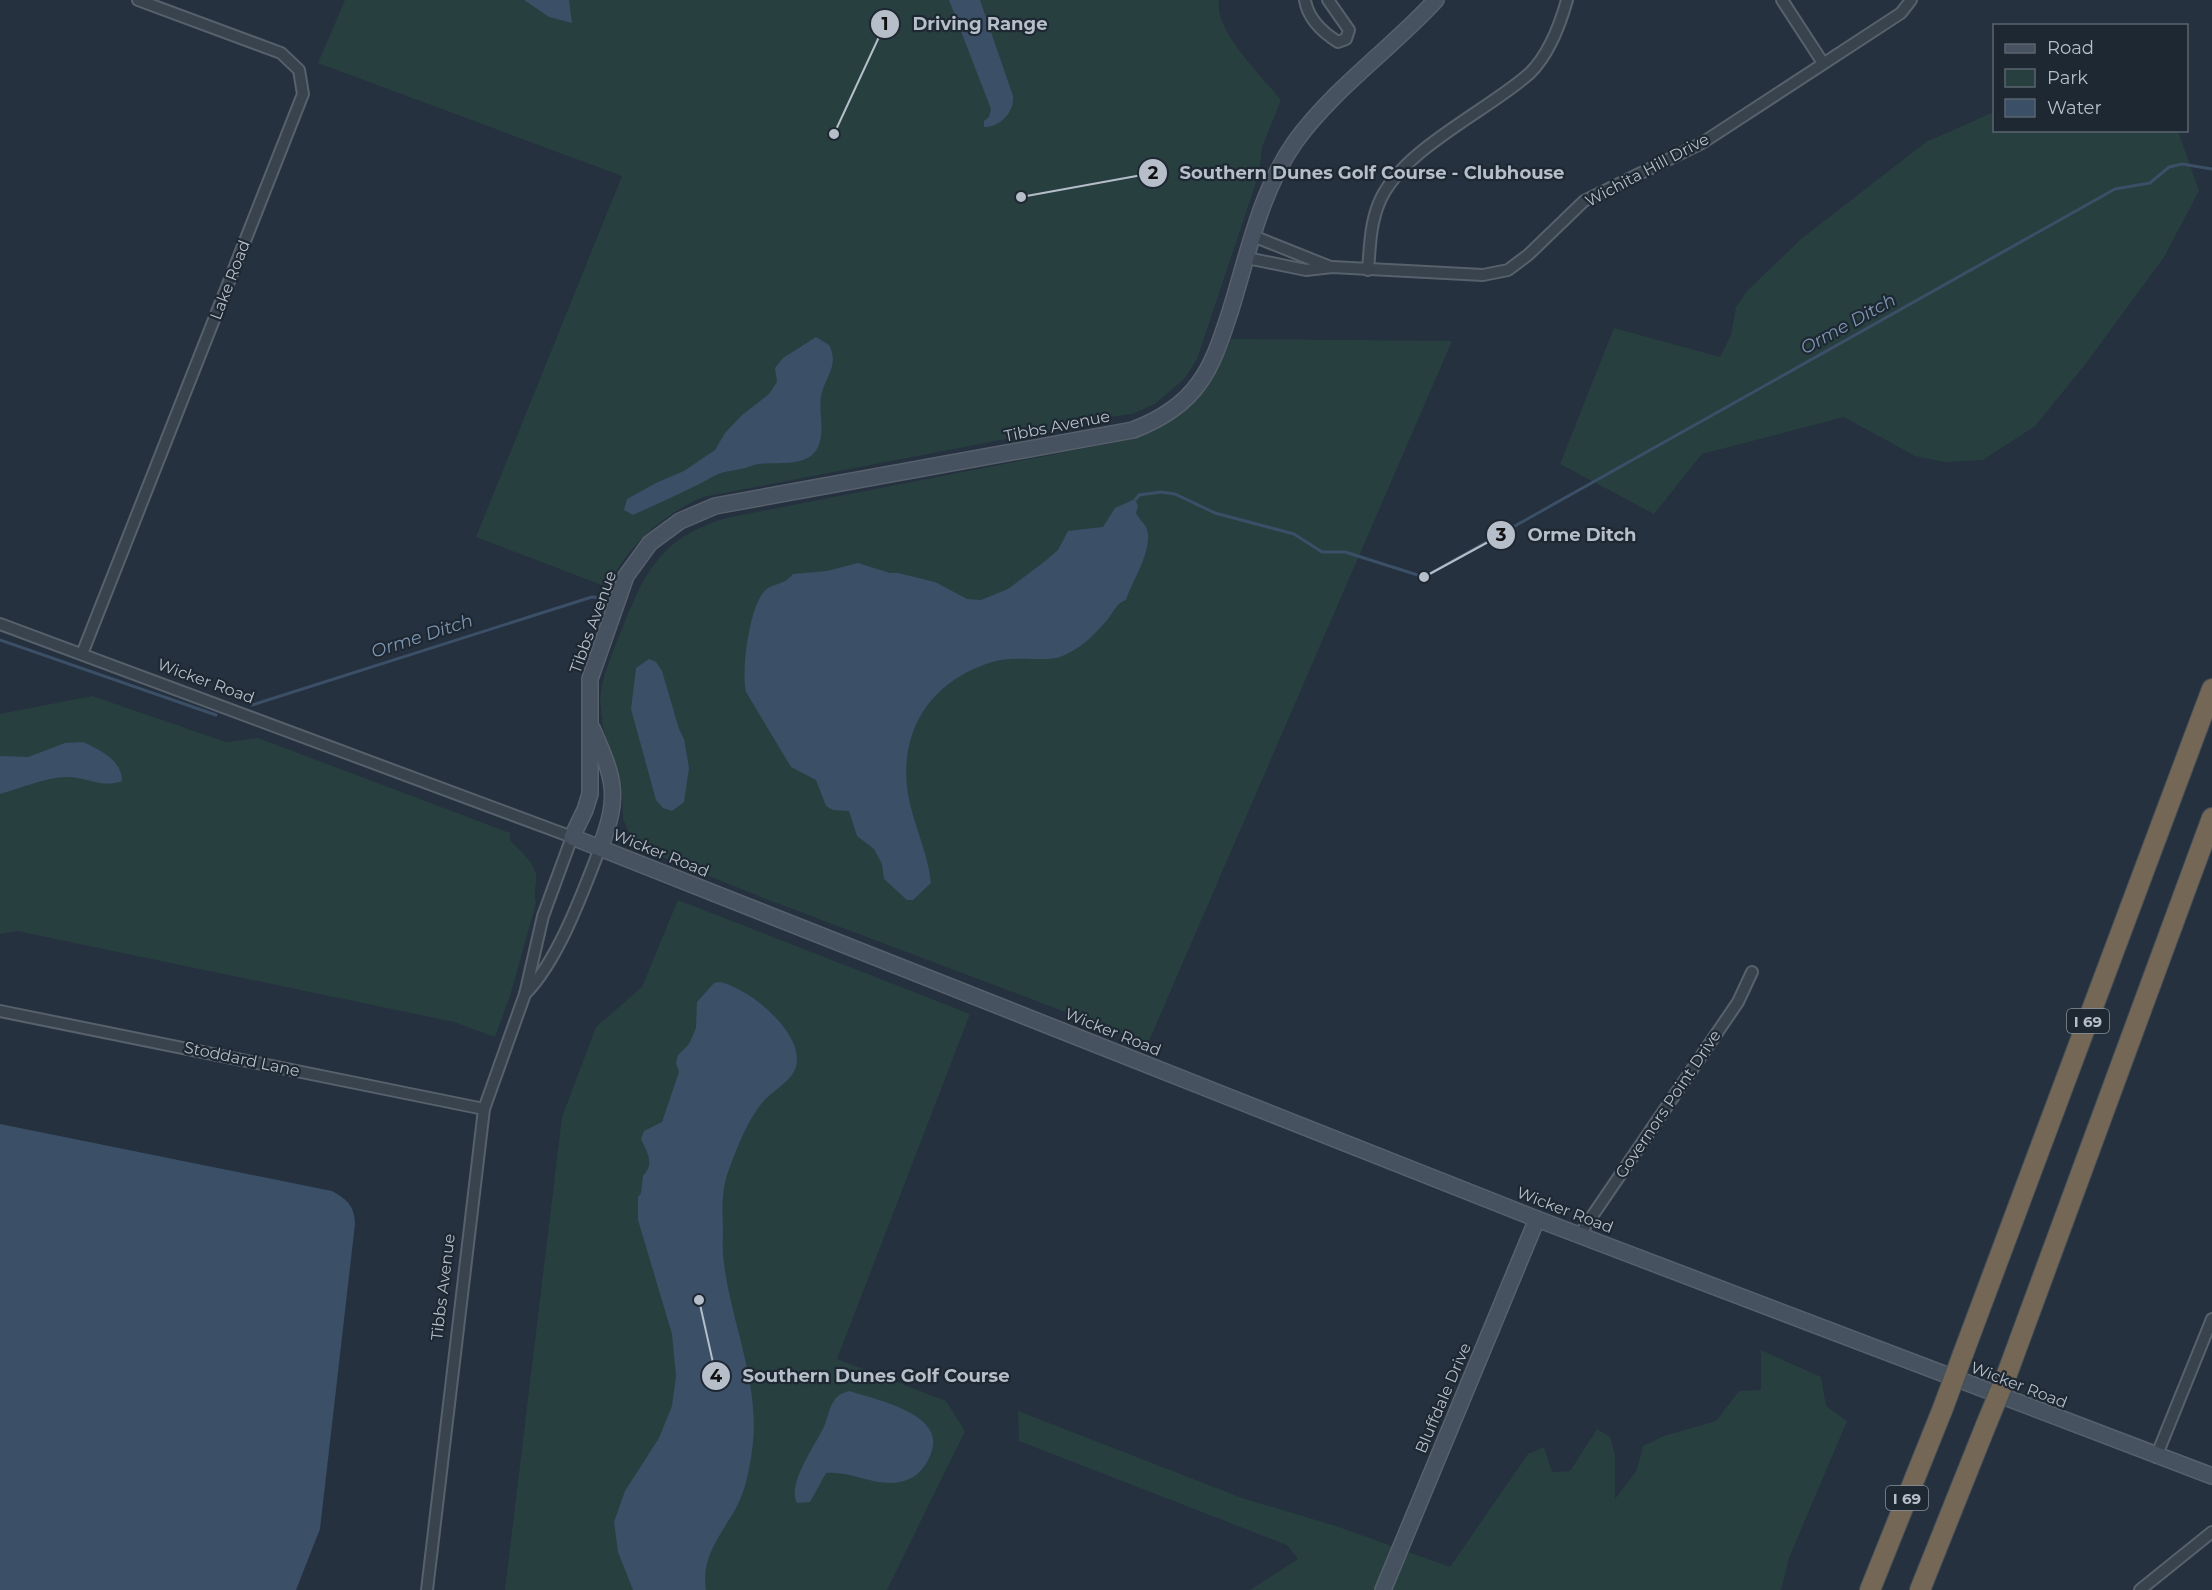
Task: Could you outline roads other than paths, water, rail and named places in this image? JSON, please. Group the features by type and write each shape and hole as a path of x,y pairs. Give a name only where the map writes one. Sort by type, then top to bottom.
{"highway":[{"name":"I 69","path":"1871,1589 1943,1408 2212,689"},
{"name":"I 69","path":"1920,1590 2007,1374 2212,818"}],"street":[{"name":"Lake Road","path":"82,654 300,103 303,89 298,70 280,53 138,0"},
{"path":"1305,0 1306,9 1323,33 1338,42 1346,39 1349,30 1328,0"},
{"name":"Tibbs Avenue","path":"427,1590 484,1109 525,994 543,916 590,794 588,720 590,679 626,576 650,543 673,526 715,506 1002,455 1133,430 1151,423 1187,397 1209,367 1274,176 1294,143 1317,114 1436,0"},
{"path":"1368,270 1371,227 1379,201 1391,184 1409,163 1531,72 1548,48 1566,0"},
{"path":"1782,0 1823,63"},
{"name":"Wichita Hill Drive","path":"1247,258 1306,270 1332,267 1483,275 1508,270 1528,255 1584,201 1702,143 1901,13 1911,0"},
{"name":"Wichita Hill Drive","path":"1253,236 1332,267"},
{"name":"Wicker Road","path":"0,624 572,837 1537,1219 2156,1457 2212,1476"},
{"name":"Tibbs Avenue","path":"525,994 540,980 582,894 610,823 614,790 612,776 588,720"},
{"name":"Governors Point Drive","path":"1580,1234 1737,1002 1752,972"},
{"name":"Stoddard Lane","path":"0,1011 484,1109"},
{"name":"Bluffdale Drive","path":"1383,1590 1537,1219"},
{"path":"2156,1457 2212,1320"},
{"path":"2139,1590 2212,1532"}],"water":[{"path":"524,0 569,0 572,23 549,17"},
{"path":"949,0 980,0 1013,96 1009,113 1000,122 990,127 984,127 984,121 989,117 991,109"},
{"path":"816,337 829,345 833,358 822,392 820,440 813,454 796,462 758,464 720,473 633,515 624,510 627,499 684,471 715,450 725,433 742,415 769,394 777,382 775,368 783,358"},
{"path":"1135,499 1138,506 1136,513 1147,529 1145,556 1126,600 1118,605 1092,636 1074,650 1060,657 1001,660 970,671 936,695 923,711 908,749 906,771 910,805 927,860 931,883 913,900 907,900 884,879 882,864 874,849 857,836 849,811 833,810 826,806 816,780 791,767 746,692 747,641 758,601 766,590 786,581 793,574 827,571 858,563 890,573 935,582 967,599 981,600 1008,589 1044,562 1058,550 1068,531 1103,527 1115,508"},
{"path":"649,659 656,662 662,671 684,739 689,768 684,802 672,811 663,808 656,800 631,709 636,668"},
{"path":"83,742 103,752 114,762 122,781 108,784 65,777 41,781 0,794 0,756 28,757 65,743"},
{"path":"720,982 744,992 769,1011 788,1034 795,1046 797,1058 790,1078 767,1098 751,1118 731,1163 724,1192 724,1263 752,1397 754,1419 751,1457 741,1497 714,1544 706,1566 706,1590 633,1590 618,1552 614,1522 625,1491 659,1438 672,1406 676,1376 672,1334 638,1220 638,1197 641,1193 643,1176 649,1167 647,1153 641,1139 644,1131 662,1122 679,1072 676,1063 678,1055 689,1044 696,1028 697,1002 714,983"},
{"path":"0,1124 332,1191 349,1204 355,1224 320,1529 296,1590 0,1590"},
{"path":"849,1391 893,1405 921,1420 930,1430 933,1442 930,1456 918,1473 900,1482 881,1482 844,1474 826,1473 810,1502 797,1503 796,1485 804,1463 825,1424 835,1399"}],"waterway":[{"name":"Orme Ditch","path":"1136,499 1139,495 1161,492 1175,494 1215,513 1294,534 1322,552 1345,552 1424,577 2115,189 2150,183 2169,167 2182,164 2212,169"},
{"name":"Orme Ditch","path":"252,705 592,597 601,598"},
{"name":"Orme Ditch","path":"0,640 216,715"}],"place":[{"name":"Driving Range","path":"834,134"},
{"name":"Southern Dunes Golf Course - Clubhouse","path":"1021,197"},
{"name":"Orme Ditch","path":"1424,577"},
{"name":"Southern Dunes Golf Course","path":"699,1300"}]}
